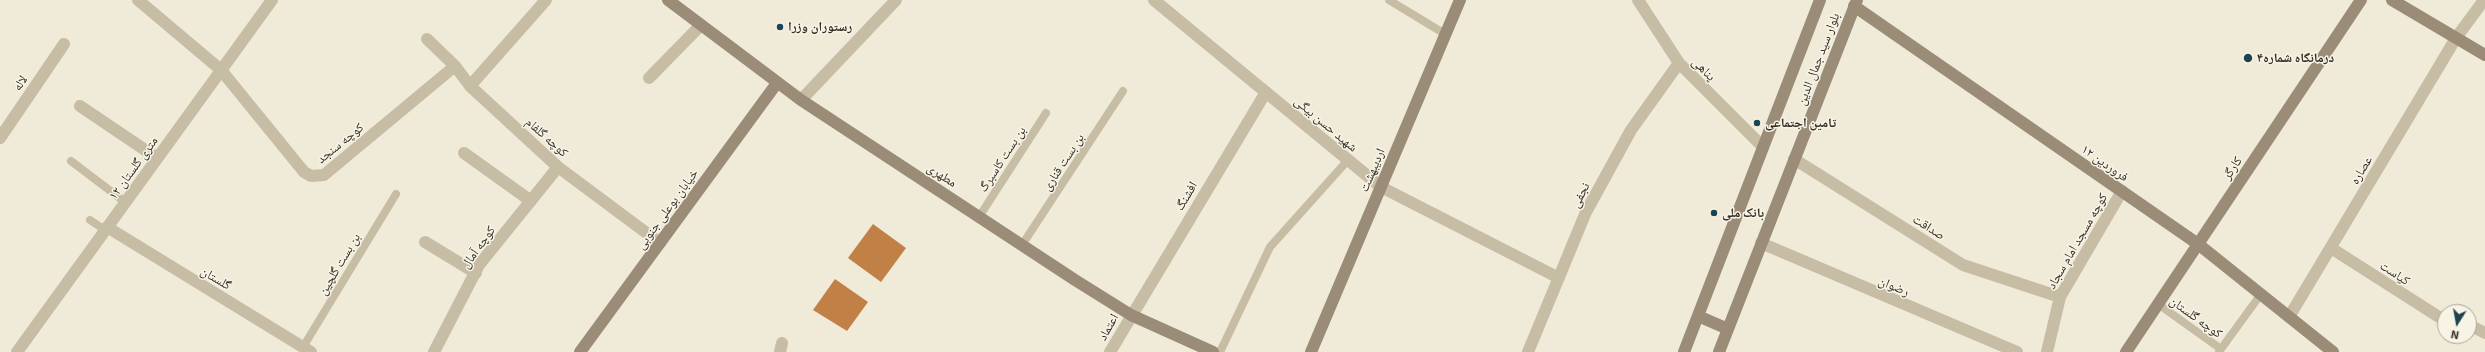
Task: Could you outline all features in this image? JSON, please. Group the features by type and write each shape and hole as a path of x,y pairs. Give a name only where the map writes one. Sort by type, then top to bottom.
{"street":[{"path":"138,0 221,70"},
{"name":"۱۲ متری گلستان","path":"17,352 272,0"},
{"path":"470,86 546,0"},
{"name":"مطهری","path":"668,0 801,100 1022,245 1131,315 1213,352"},
{"path":"801,100 896,0"},
{"name":"شهید حسن بیگی","path":"1154,0 1381,187 1559,278"},
{"name":"اردیبهشت","path":"1312,352 1460,0"},
{"name":"پناهی","path":"1639,0 1679,63 1763,147"},
{"name":"بلوار سید جمال الدین","path":"1684,352 1820,0"},
{"name":"کارگر","path":"2126,352 2361,0"},
{"path":"2392,0 2485,55"},
{"name":"عصاره","path":"2289,317 2456,38 2484,0"},
{"name":"بلوار سید جمال الدین","path":"1719,352 1856,3"},
{"name":"۱۲ فروردین","path":"1856,3 2198,244 2333,352"},
{"path":"649,78 701,25"},
{"name":"کوچه گلفام","path":"427,38 456,66 470,86 558,167 660,243"},
{"name":"لالە","path":"0,138 64,44"},
{"name":"نجفی","path":"1528,352 1586,212 1631,130 1679,63"},
{"name":"کوچه سنجد","path":"221,70 304,172 317,177 324,175 456,66"},
{"name":"خیابان بوعلی جنوبی","path":"580,352 777,83"},
{"name":"افشنگ","path":"1131,315 1266,92"},
{"path":"80,106 157,158"},
{"path":"464,153 531,201"},
{"name":"صداقت","path":"1794,159 1963,265 2060,297"},
{"name":"کوچه آمال","path":"434,352 479,265 558,167"},
{"name":"کوچه مسجد امام سجاد","path":"2047,352 2060,297 2122,191"},
{"name":"گلستان","path":"106,229 307,350"},
{"path":"425,242 476,273"},
{"name":"رضوان","path":"1761,243 2017,352"},
{"name":"کیاست","path":"2330,248 2437,316"},
{"name":"اعتماد","path":"1110,352 1131,315"},
{"path":"1698,316 1728,329"}],"lane":[{"path":"1389,0 1445,34"},
{"name":"بن بست قناری","path":"1022,245 1123,91"},
{"name":"بن بست کاسبرگ","path":"979,217 1046,114"},
{"path":"1220,352 1270,247 1348,160"},
{"path":"71,161 126,202"},
{"name":"بن بست گلچین","path":"307,350 396,194"},
{"path":"90,220 106,229"},
{"name":"کوچه گلستان","path":"2158,304 2220,351 2261,294"}],"building":[{"path":"873,224 906,248 881,282 848,258"},
{"path":"835,279 868,302 847,331 813,310"}],"place":[{"name":"رستوران وزرا","path":"780,27"},
{"name":"درمانگاه شماره۴","path":"2248,58"},
{"name":"تامین اجتماعی","path":"1757,123"},
{"name":"بانک ملی","path":"1714,213"}]}
